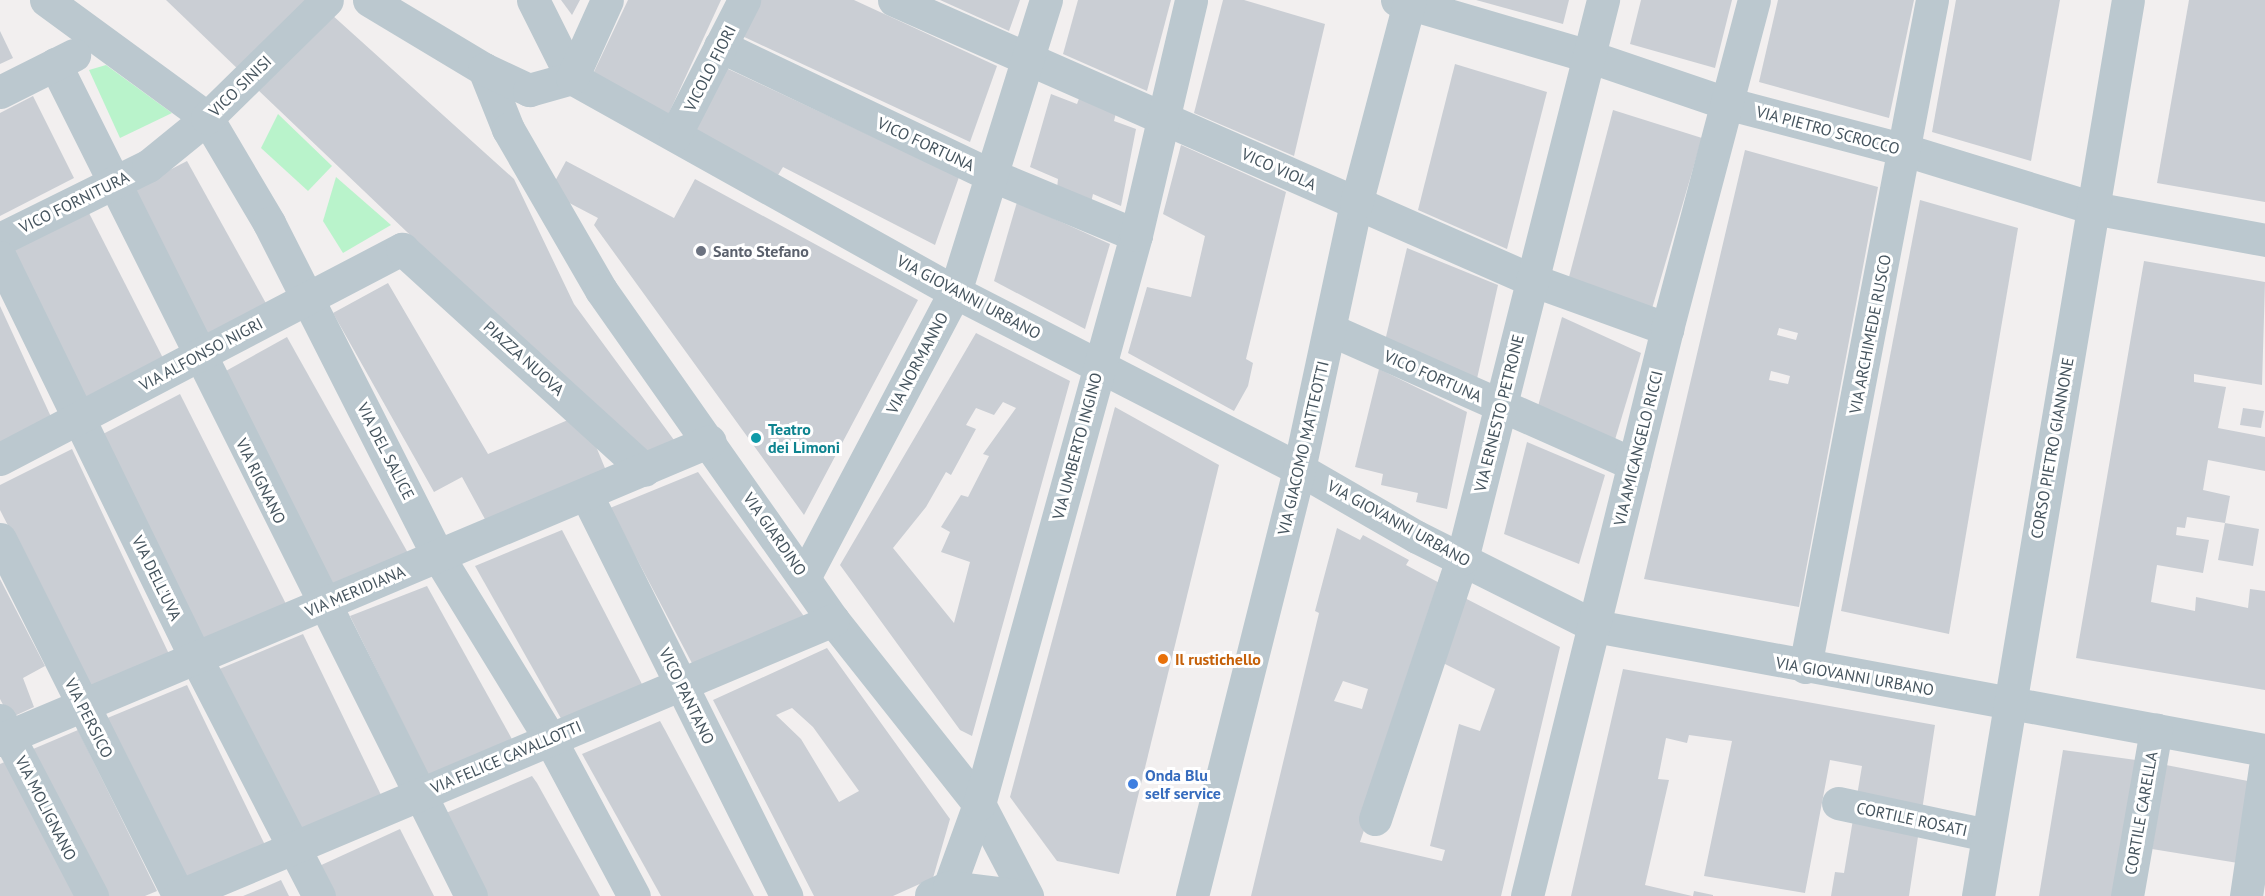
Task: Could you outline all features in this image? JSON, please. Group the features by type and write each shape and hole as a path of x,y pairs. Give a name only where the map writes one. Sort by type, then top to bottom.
{"street":[{"name":"VIA DEL SALICE","path":"46,0 100,42 207,118 269,223 438,556 550,739 634,896"},
{"name":"VICO SINISI","path":"148,166 207,118 327,0"},
{"path":"369,0 484,69 529,90 572,78"},
{"path":"533,0 572,78"},
{"path":"572,78 607,0"},
{"name":"VICOLO FIORI","path":"675,135 744,0"},
{"name":"VICO VIOLA","path":"894,0 1028,61 1164,117 1532,280 1667,329"},
{"name":"VIA NORMANNO","path":"805,576 955,292 1046,0"},
{"name":"VIA UMBERTO INGINO","path":"940,892 979,804 1136,235 1191,0"},
{"name":"VIA ERNESTO PETRONE","path":"1375,819 1462,559 1603,0"},
{"name":"VIA AMICANGELO RICCI","path":"1527,896 1667,329 1754,0"},
{"name":"VIA ARCHIMEDE RUSCO","path":"1805,667 1932,0"},
{"name":"CORSO PIETRO GIANNONE","path":"1978,896 2128,0"},
{"name":"VIA PIETRO SCROCCO","path":"1405,1 1588,56 1725,103 1905,150 2093,208 2265,240"},
{"name":"VIA GIACOMO MATTEOTTI","path":"1192,896 1299,469 1331,330 1356,204 1405,1"},
{"path":"0,92 100,42"},
{"name":"VICO FORTUNA","path":"720,46 991,175 1136,235"},
{"name":"VIA RIGNANO","path":"55,64 322,604 471,896"},
{"name":"VIA GIARDINO","path":"484,69 508,129 600,291 710,441 805,576 833,620 979,804 1025,896"},
{"name":"VIA GIOVANNI URBANO","path":"572,78 955,292 1100,364 1299,469 1462,559 1595,626 1805,667 2265,750"},
{"name":"VICO FORNITURA","path":"0,239 148,166"},
{"name":"VIA ALFONSO NIGRI","path":"0,459 402,249"},
{"name":"PIAZZA NUOVA","path":"402,249 645,470"},
{"name":"VIA DELL'UVA","path":"0,257 196,658 318,896"},
{"name":"VICO FORTUNA","path":"1331,330 1634,464"},
{"name":"VIA MERIDIANA","path":"3,732 82,705 587,496 710,441"},
{"name":"VICO PANTANO","path":"587,496 786,896"},
{"name":"VIA PERSICO","path":"0,539 179,896"},
{"name":"VIA FELICE CAVALLOTTI","path":"179,896 833,620"},
{"name":"CORTILE CARELLA","path":"2127,896 2156,729"},
{"name":"VIA MOLIGNANO","path":"3,732 92,896"},
{"path":"2246,896 2265,768"},
{"name":"CORTILE ROSATI","path":"1838,803 1987,835"},
{"path":"940,892 1025,896"}],"green space":[{"path":"106,65 172,113 120,138 89,70"},
{"path":"278,114 332,166 308,191 261,148"},
{"path":"336,177 391,225 343,253 323,221"}],"building":[{"path":"166,0 316,0 241,72"},
{"path":"561,0 580,0 572,15"},
{"path":"628,0 721,0 668,115 592,76"},
{"path":"757,0 854,0 997,66 970,142 740,35"},
{"path":"940,0 1020,0 1009,31"},
{"path":"1078,0 1171,0 1147,91 1063,54"},
{"path":"1223,0 1244,0 1325,24 1294,156 1194,113"},
{"path":"1476,0 1569,0 1563,24"},
{"path":"1641,0 1732,0 1715,68 1630,44"},
{"path":"1778,0 1914,0 1889,118 1759,82"},
{"path":"1956,0 2060,0 2031,161 1932,132"},
{"path":"2189,0 2265,0 2265,202 2157,183"},
{"path":"331,14 514,179 574,304 674,440 642,456 257,89"},
{"path":"0,31 13,58 0,64"},
{"path":"1455,64 1547,92 1507,249 1418,210"},
{"path":"726,68 959,177 935,245 783,167 778,175 695,130"},
{"path":"1051,94 1077,104 1080,96 1116,113 1114,121 1136,129 1121,206 1093,194 1091,203 1057,188 1058,179 1030,167"},
{"path":"33,96 74,178 0,216 0,113"},
{"path":"1613,110 1702,138 1651,312 1569,277"},
{"path":"1181,145 1286,192 1246,359 1253,363 1248,386 1234,411 1128,353 1147,287 1191,297 1205,236 1163,214"},
{"path":"1745,150 1878,187 1799,607 1644,579","holes":["1779,328 1798,333 1796,340 1777,335","1771,371 1790,376 1788,384 1769,380"]},
{"path":"187,161 268,307 209,338 133,189"},
{"path":"566,161 674,218 695,179 918,300 804,515 594,225 598,218 556,196 554,183"},
{"path":"1920,200 2018,228 1949,634 1841,611"},
{"path":"1017,202 1110,244 1085,329 994,281"},
{"path":"89,213 164,360 87,401 11,251"},
{"path":"1407,248 1498,285 1476,383 1385,341"},
{"path":"2144,261 2265,282 2262,385 2194,374 2194,382 2226,387 2218,428 2265,437 2265,471 2208,460 2203,490 2230,496 2225,523 2187,517 2185,528 2177,527 2176,535 2209,540 2203,573 2157,565 2151,602 2195,611 2196,597 2248,608 2250,589 2265,591 2265,690 2076,658"},
{"path":"388,283 488,454 575,417 595,444 607,473 486,521 462,477 434,492 333,313"},
{"path":"0,306 52,419 0,445"},
{"path":"1562,317 1641,353 1614,443 1537,410"},
{"path":"976,333 1070,381 972,736 960,730 840,565","holes":["1003,402 1016,408 983,454 989,456 968,497 961,495 941,527 950,532 941,552 970,562 954,623 893,548 926,507 946,472 951,475 976,429 966,425 976,408 994,415"]},
{"path":"287,337 408,553 332,586 224,372"},
{"path":"1379,369 1467,412 1447,509 1416,502 1418,493 1381,485 1383,474 1355,467"},
{"path":"180,394 286,604 204,639 103,434"},
{"path":"1115,407 1219,465 1119,874 1057,861 1010,797"},
{"path":"2243,408 2264,411 2261,428 2240,425"},
{"path":"1527,442 1605,475 1579,564 1504,534"},
{"path":"72,449 169,654 90,686 0,510 0,485"},
{"path":"698,472 806,619 694,667 610,508"},
{"path":"2225,523 2259,529 2253,566 2218,560"},
{"path":"1337,528 1360,540 1363,535 1409,560 1406,565 1447,587 1360,842 1442,861 1445,850 1430,846 1459,724 1480,731 1495,689 1433,658 1457,594 1560,647 1501,896 1251,896 1319,613 1315,611","holes":["1343,681 1368,689 1362,709 1334,701"]},
{"path":"562,530 644,688 563,722 475,566"},
{"path":"0,579 45,666 23,678 34,707 10,718 0,699"},
{"path":"427,586 513,741 430,779 350,616"},
{"path":"303,634 382,797 300,831 217,670"},
{"path":"827,648 950,819 933,878 893,896 814,896 713,700","holes":["792,708 813,727 859,791 839,802 801,739 776,715"]},
{"path":"1623,669 1935,725 1909,896 1831,896 1835,872 1844,873 1862,766 1830,760 1805,893 1704,876 1732,741 1689,735 1687,743 1666,738 1658,779 1669,780 1645,885 1692,896 1571,896"},
{"path":"187,685 265,845 184,881 105,719"},
{"path":"660,721 754,896 661,896 582,754"},
{"path":"78,730 157,891 145,896 102,896 26,752"},
{"path":"2063,750 2136,760 2113,896 2039,896"},
{"path":"7,761 77,896 0,896 0,764"},
{"path":"2166,765 2253,782 2238,863 2152,849"},
{"path":"532,776 600,896 488,896 446,813"},
{"path":"400,829 434,896 331,896 317,867"},
{"path":"281,880 289,896 243,896 265,887"},
{"path":"1694,891 1713,895 1713,896 1693,896"}],"place":[{"name":"Santo Stefano","path":"701,251"},
{"name":"Teatro dei Limoni","path":"756,438"},
{"name":"Il rustichello","path":"1163,659"},
{"name":"Onda Blu self service","path":"1133,784"}]}
